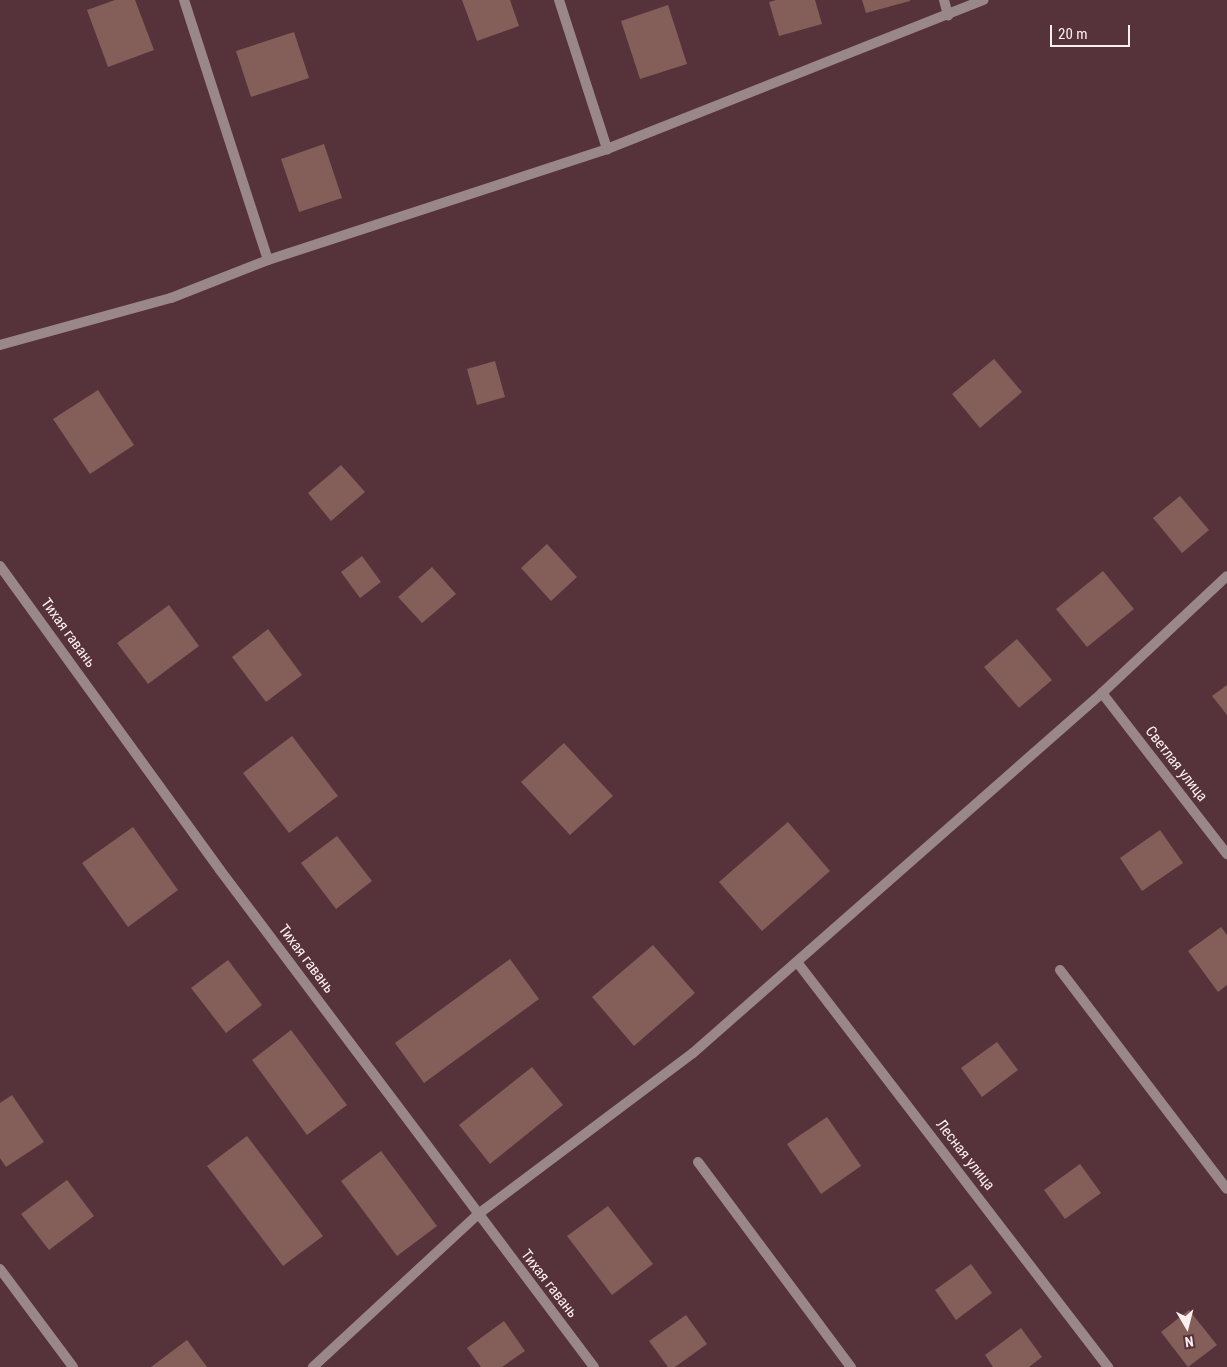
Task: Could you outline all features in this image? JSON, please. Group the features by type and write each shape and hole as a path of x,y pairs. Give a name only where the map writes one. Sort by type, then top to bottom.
{"street":[{"path":"184,0 268,260"},
{"path":"559,0 607,149"},
{"path":"944,0 948,15"},
{"path":"0,345 170,298 268,260 607,149 984,0"},
{"name":"Тихая гавань","path":"0,566 220,870 477,1215 594,1367"},
{"path":"313,1367 477,1215 693,1053 1102,693 1227,576"},
{"name":"Светлая улица","path":"1102,693 1227,854"},
{"name":"Лесная улица","path":"797,962 1108,1367"},
{"path":"1060,970 1227,1189"},
{"path":"698,1162 852,1367"},
{"path":"0,1270 73,1367"}],"building":[{"path":"115,0 135,0 154,50 108,67 87,10"},
{"path":"462,0 510,0 519,26 477,41"},
{"path":"776,0 815,0 822,24 779,36 769,2"},
{"path":"862,0 910,0 910,1 866,13"},
{"path":"668,5 687,64 640,79 621,21"},
{"path":"294,32 309,78 251,97 236,51"},
{"path":"324,144 342,198 299,212 281,159"},
{"path":"994,359 1022,392 980,428 952,394"},
{"path":"495,361 505,397 477,405 467,369"},
{"path":"98,390 134,445 90,474 53,419"},
{"path":"341,465 365,492 331,521 308,493"},
{"path":"1180,496 1209,530 1182,553 1153,518"},
{"path":"547,544 577,577 551,601 521,568"},
{"path":"362,556 381,582 360,598 341,572"},
{"path":"432,567 456,594 422,623 398,597"},
{"path":"1103,571 1134,609 1087,647 1056,609"},
{"path":"169,605 199,646 148,684 117,643"},
{"path":"268,629 302,675 266,702 232,657"},
{"path":"1017,639 1052,680 1019,708 984,667"},
{"path":"1227,685 1227,715 1212,696"},
{"path":"292,736 338,796 289,833 243,773"},
{"path":"564,743 613,796 570,835 521,782"},
{"path":"788,822 830,871 762,931 719,882"},
{"path":"133,827 178,890 128,927 82,863"},
{"path":"1160,830 1183,863 1142,891 1120,858"},
{"path":"337,836 372,881 336,909 301,863"},
{"path":"1221,927 1227,935 1227,985 1218,992 1188,951"},
{"path":"653,945 695,993 634,1046 592,997"},
{"path":"510,959 539,999 424,1083 395,1043"},
{"path":"228,960 262,1005 226,1033 191,988"},
{"path":"291,1030 347,1105 307,1135 252,1060"},
{"path":"997,1042 1018,1070 982,1097 961,1068"},
{"path":"532,1067 563,1105 490,1164 459,1125"},
{"path":"12,1095 44,1142 6,1167 0,1158 0,1103"},
{"path":"827,1117 861,1166 821,1194 787,1144"},
{"path":"247,1136 323,1236 283,1266 207,1166"},
{"path":"381,1151 437,1226 397,1256 341,1181"},
{"path":"1080,1164 1101,1193 1065,1219 1044,1190"},
{"path":"67,1180 94,1216 49,1250 21,1214"},
{"path":"608,1206 653,1264 612,1295 567,1236"},
{"path":"971,1264 992,1293 956,1320 935,1290"},
{"path":"1189,1310 1217,1345 1188,1367 1161,1332"},
{"path":"686,1315 707,1344 675,1367 668,1367 649,1341"},
{"path":"504,1321 525,1351 502,1367 481,1367 467,1348"},
{"path":"1021,1328 1042,1357 1029,1367 993,1367 985,1355"},
{"path":"187,1340 207,1367 151,1367"}]}
